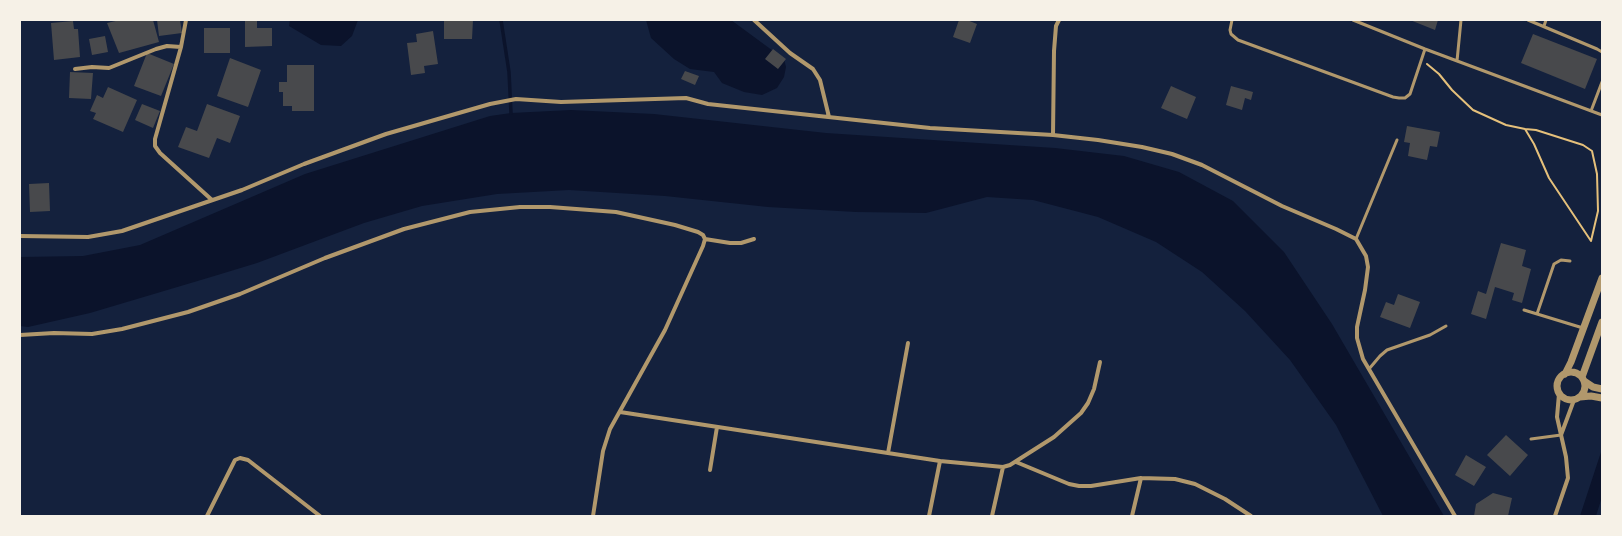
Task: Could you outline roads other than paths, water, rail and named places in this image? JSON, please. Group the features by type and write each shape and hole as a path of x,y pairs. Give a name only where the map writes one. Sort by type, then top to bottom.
{"street":[{"path":"186,20 181,47 156,134 155,146 160,153 212,200"},
{"path":"754,20 790,53 812,69 820,80 829,117"},
{"path":"1053,136 1054,51 1056,26 1060,20"},
{"path":"75,68 92,66 109,68 156,49 167,46 181,47"},
{"path":"20,236 88,236 122,231 242,190 304,164 386,134 507,100 516,99 561,102 686,98 708,104 930,128 1053,136 1120,143 1172,154 1202,165 1282,206 1356,239 1366,256 1368,267 1357,327 1358,346 1362,359 1455,516"},
{"path":"20,335 92,334 122,329 188,312 240,294 325,258 404,229 470,212 520,207 550,207 616,212 675,225 698,232 705,238 730,243 742,243 754,239"},
{"path":"593,516 603,451 610,430 665,330 703,246 705,238"},
{"path":"1555,516 1568,478 1568,470 1557,417 1559,394 1557,385 1558,380 1565,374 1571,362 1602,278"},
{"path":"1561,435 1577,399 1585,390 1583,379 1602,322"},
{"path":"888,453 908,343"},
{"path":"620,412 940,461 1003,467 1016,462 1054,437 1081,413 1088,403 1094,389 1100,362"},
{"path":"1565,374 1572,372 1593,387 1602,389"},
{"path":"1559,394 1566,399 1601,398"},
{"path":"710,470 716,427"},
{"path":"208,516 235,460 240,458 248,460 320,516"},
{"path":"929,516 940,461"},
{"path":"1016,462 1069,484 1078,486 1090,486 1141,478 1175,479 1195,484 1225,499 1251,516"},
{"path":"992,516 1003,467"},
{"path":"1132,516 1141,478"}],"lane":[{"path":"1232,20 1230,30 1231,34 1238,40 1393,97 1405,98 1410,94 1425,49"},
{"path":"1353,20 1425,49 1602,115"},
{"path":"1457,60 1461,20"},
{"path":"1528,20 1602,52"},
{"path":"1544,26 1546,20"},
{"path":"1591,111 1602,82"},
{"path":"1356,239 1397,140"},
{"path":"1537,314 1554,264 1561,260 1570,261"},
{"path":"1524,310 1583,328"},
{"path":"1369,369 1380,356 1388,350 1430,335 1446,326"},
{"path":"1531,439 1561,435"}],"water":[{"path":"290,20 358,20 352,36 341,46 321,45 289,26"},
{"path":"646,20 731,20 784,59 786,67 784,77 777,88 762,95 744,92 722,83 714,72 690,69 674,59 651,38"},
{"path":"571,110 654,114 826,133 1055,148 1124,156 1179,172 1233,201 1284,252 1332,324 1444,516 1383,516 1336,425 1290,360 1245,311 1202,272 1156,242 1098,217 1033,200 987,197 926,213 856,212 768,207 665,196 569,190 497,194 422,206 364,223 257,263 211,277 90,313 28,327 20,326 20,257 83,256 140,245 305,174 490,116 511,113"},
{"path":"1602,449 1602,497 1596,516 1580,516"}],"waterway":[{"path":"501,20 509,72 511,113"}]}
